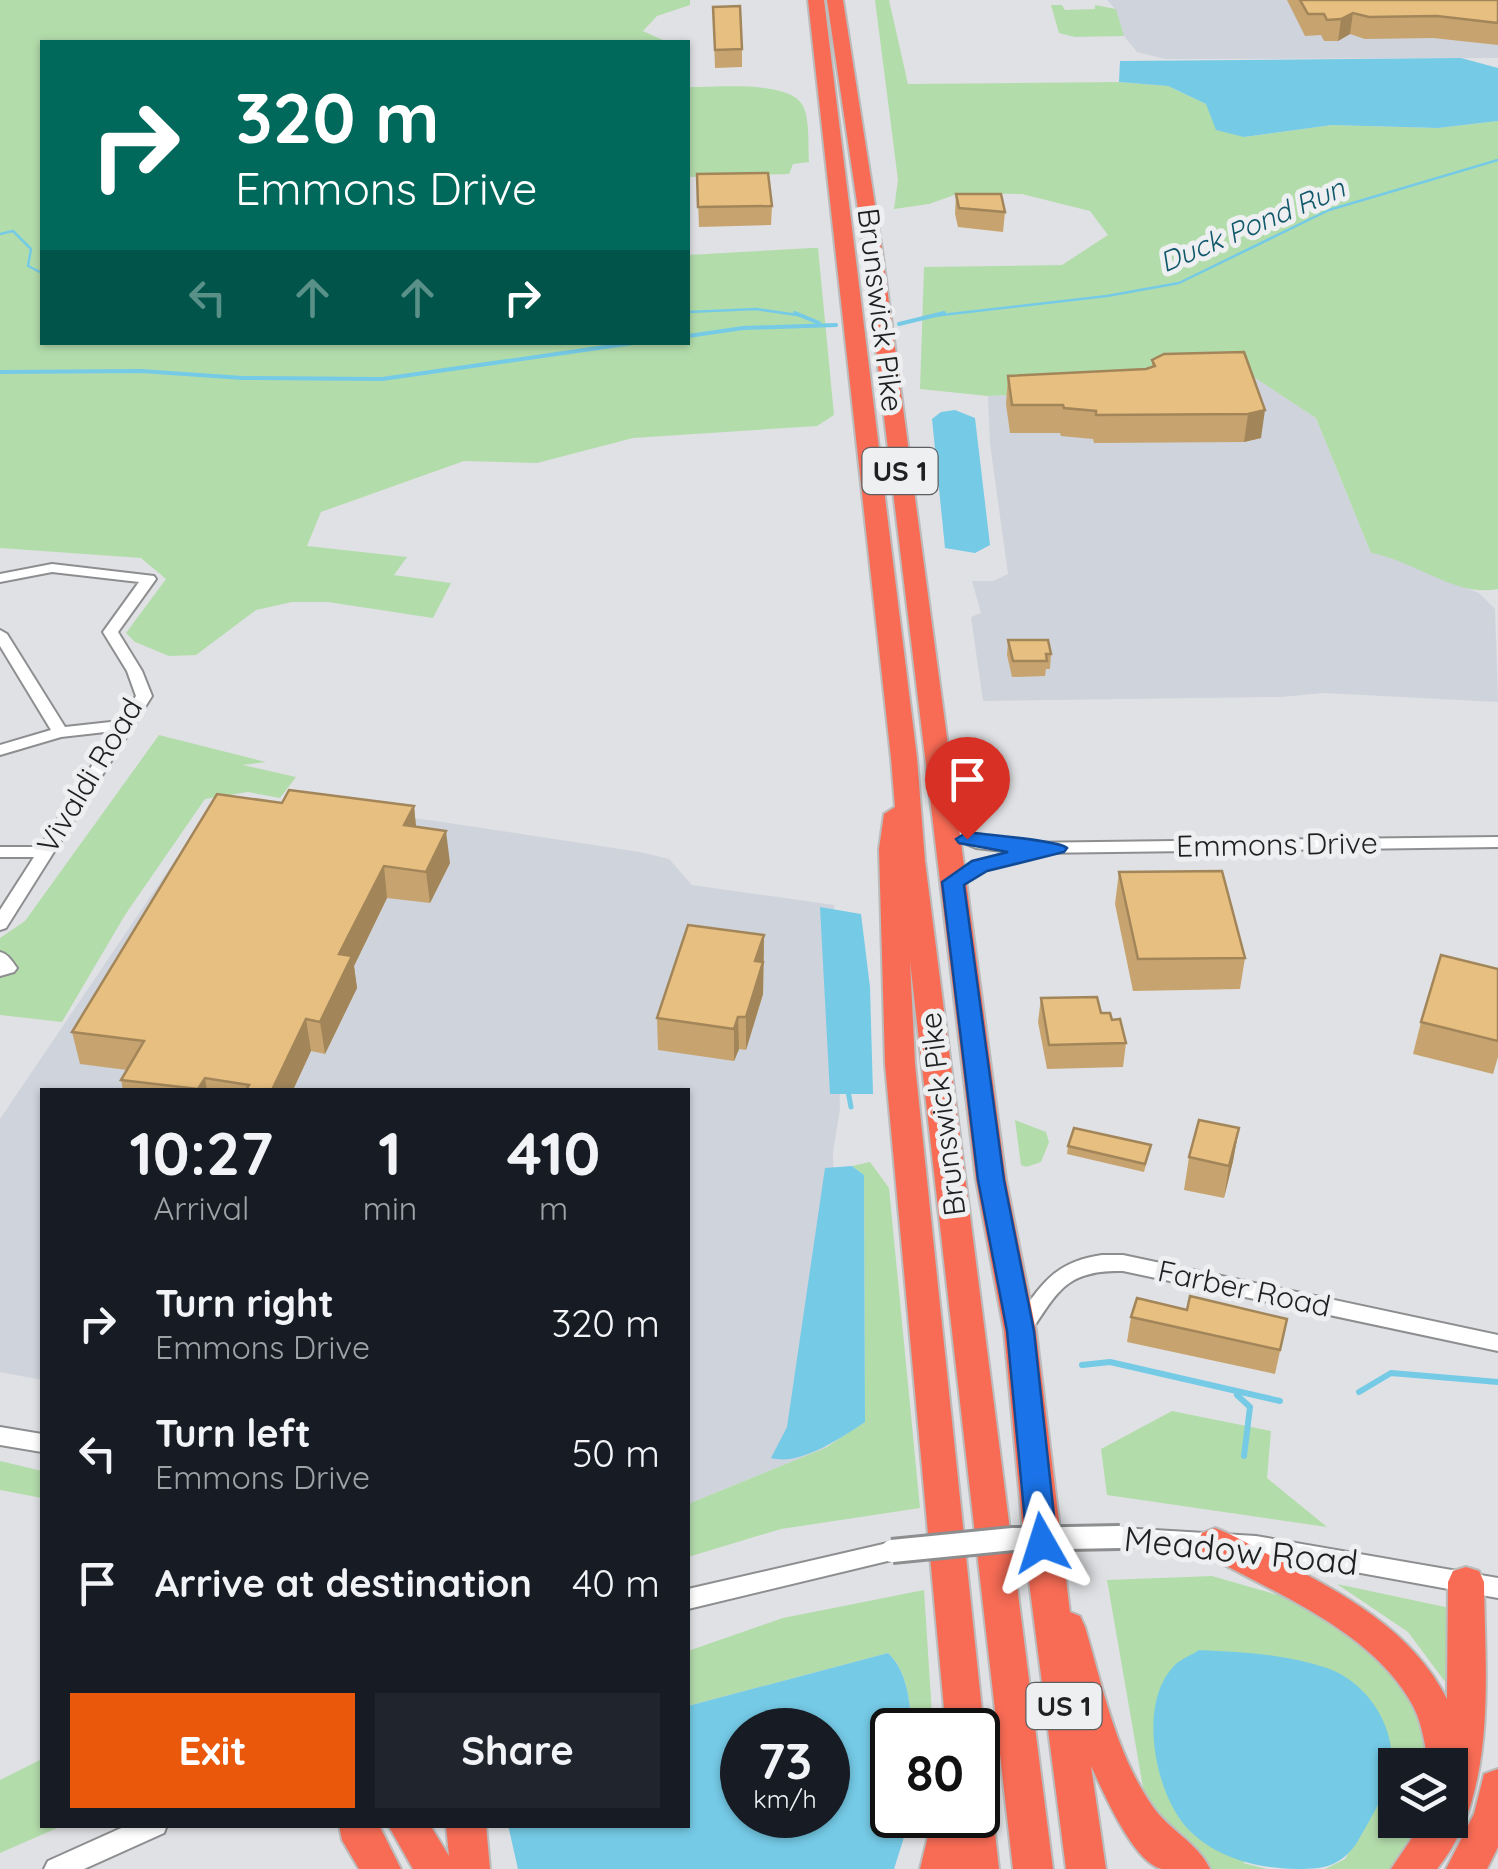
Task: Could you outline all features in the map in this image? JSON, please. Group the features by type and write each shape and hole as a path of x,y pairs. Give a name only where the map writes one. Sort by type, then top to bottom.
{"highway":[{"name":"Brunswick Pike","path":"816,0 904,758 912,860 1033,1869"},
{"name":"Brunswick Pike","path":"835,0 846,60 991,1180 1020,1331 1042,1543 1086,1869"},
{"path":"846,60 851,31 848,0"},
{"path":"904,758 892,849 900,1064 962,1708"},
{"path":"1042,1543 1104,1743 1129,1808 1164,1853 1190,1869"},
{"path":"1215,1543 1354,1620 1394,1652 1421,1682 1438,1714 1445,1748"},
{"path":"1465,1748 1482,1585"},
{"path":"1466,1869 1493,1817 1498,1786"},
{"path":"410,1828 435,1869"},
{"path":"466,1828 470,1869"},
{"path":"940,1869 948,1838"},
{"path":"976,1838 978,1869"},
{"path":"1411,1869 1436,1838"}],"street":[{"name":"Vivaldi Road","path":"0,578 52,568 149,579 110,632 123,658 141,680 144,696 0,924"},
{"path":"0,634 7,660 60,732"},
{"path":"0,750 60,732 128,724"},
{"name":"Emmons Drive","path":"946,829 982,844 1056,848 1498,842"},
{"name":"Emmons Drive","path":"953,882 980,866 1056,848"},
{"path":"0,852 44,852"},
{"name":"Farber Road","path":"1020,1331 1064,1272 1092,1261 1123,1263 1498,1344"},
{"path":"0,1436 40,1443"},
{"name":"Meadow Road","path":"690,1599 892,1552 997,1540 1120,1537 1256,1545 1482,1585"},
{"path":"57,1869 149,1828"}],"shaded area":[{"path":"1107,0 1498,0 1498,58 1165,59 1137,52 1124,36 1116,10"},
{"path":"1246,372 1316,418 1371,553 1391,556 1479,593 1495,609 1498,702 1324,693 983,701 971,617 981,613 972,581 993,581 1008,574 990,444 988,396 1069,392"},
{"path":"217,798 429,820 640,852 669,859 692,885 834,905 840,1109 833,1152 836,1341 825,1448 690,1503 690,1088 40,1088 40,1380 0,1372 0,1119"}],"green space":[{"path":"0,0 690,0 690,5 657,16 643,31 663,40 40,40 40,345 690,345 690,255 818,248 834,415 817,426 633,438 537,463 464,461 321,512 307,546 407,557 394,575 451,583 433,618 328,602 292,602 256,610 196,655 169,656 135,642 126,633 166,579 141,558 0,548"},
{"path":"875,0 889,0 908,84 1119,82 1168,86 1206,104 1244,137 1332,125 1438,128 1498,121 1498,589 1467,588 1371,553 1316,418 1246,372 1069,392 988,396 920,389 924,267 1062,265 1108,235 1090,211 1022,194 960,193 929,204 894,209 898,180"},
{"path":"1051,5 1062,5 1065,10 1095,9 1095,5 1116,9 1124,36 1075,37 1059,33"},
{"path":"690,87 768,88 795,97 807,118 809,162 793,164 789,174 690,177"},
{"path":"159,735 266,762 243,765 296,777 280,798 248,792 205,799 125,915 62,1022 0,1015 0,938 25,921"},
{"path":"1015,1120 1046,1132 1049,1142 1041,1162 1021,1165"},
{"path":"870,1162 889,1188 920,1508 781,1529 690,1556 690,1503 825,1448 865,1422 864,1175 852,1166"},
{"path":"1172,1411 1271,1431 1267,1478 1327,1527 1107,1495 1101,1449"},
{"path":"0,1461 40,1471 40,1498 0,1490"},
{"path":"1212,1576 1288,1598 1392,1665 1431,1720 1435,1748 1378,1748 1378,1789 1243,1863 1267,1869 1207,1869 1145,1799 1107,1580"},
{"path":"1337,1584 1450,1608 1452,1691 1408,1632"},
{"path":"924,1590 932,1708 910,1708 904,1679 888,1653 690,1705 690,1650 783,1618"},
{"path":"40,1760 40,1828 57,1828 0,1853 0,1780"},
{"path":"1378,1801 1378,1838 1423,1838 1413,1856 1391,1869 1325,1869 1345,1859"}],"water":[{"path":"1461,58 1498,68 1498,121 1438,128 1332,125 1244,137 1216,130 1206,104 1168,86 1119,82 1120,61"},
{"path":"955,410 975,418 990,545 975,553 945,548 932,419 941,412"},
{"path":"820,907 861,914 870,987 873,1094 830,1094"},
{"path":"852,1166 864,1175 865,1422 807,1454 771,1458 787,1427 825,1168"},
{"path":"1199,1650 1311,1663 1343,1676 1370,1699 1380,1714 1391,1748 1378,1748 1378,1804 1356,1844 1338,1862 1298,1869 1268,1867 1224,1854 1187,1828 1166,1793 1153,1725 1163,1682 1179,1661"},
{"path":"888,1653 904,1679 910,1708 870,1708 870,1838 904,1838 894,1869 518,1869 509,1828 690,1828 690,1705"}],"building":[{"path":"1300,0 1498,0 1498,23 1353,13 1327,20 1324,14 1308,14"},
{"path":"740,6 742,49 715,50 713,7"},
{"path":"768,173 772,206 698,207 697,174"},
{"path":"956,194 1001,194 1005,212 959,208"},
{"path":"1244,352 1265,410 1248,414 1096,415 1096,411 1063,405 1012,405 1008,376 1146,369 1155,366 1152,360 1164,354"},
{"path":"1008,640 1048,640 1051,654 1046,654 1047,661 1013,661"},
{"path":"289,790 414,806 404,825 446,831 426,872 384,866 339,954 352,956 320,1022 306,1019 273,1088 247,1088 249,1085 205,1078 199,1088 121,1080 144,1041 72,1032 217,794 282,803"},
{"path":"1222,871 1245,958 1138,959 1119,872"},
{"path":"688,925 764,935 755,961 763,962 746,1017 738,1017 734,1029 657,1018"},
{"path":"1441,955 1498,969 1498,1041 1421,1022"},
{"path":"1097,997 1101,1013 1110,1013 1112,1020 1120,1019 1126,1043 1049,1045 1041,998"},
{"path":"1199,1120 1239,1128 1229,1166 1189,1157"},
{"path":"1074,1128 1151,1145 1145,1164 1068,1146"},
{"path":"1190,1296 1287,1319 1280,1350 1131,1317 1137,1298 1187,1310"}],"waterway":[{"name":"Duck Pond Run","path":"933,316 1107,296 1179,283 1329,210 1498,160"},
{"name":"Duck Pond Run","path":"0,234 13,231 31,249 28,266 40,272"},
{"name":"Duck Pond Run","path":"690,312 756,309 801,316"},
{"name":"Duck Pond Run","path":"795,313 801,316"},
{"name":"Duck Pond Run","path":"899,324 944,313"},
{"name":"Duck Pond Run","path":"801,316 819,323"},
{"path":"690,336 743,328 836,325"},
{"path":"0,372 141,371 243,378 382,379 619,345"},
{"path":"848,1091 851,1107"},
{"path":"1082,1365 1110,1362 1280,1401"},
{"path":"1359,1392 1391,1373 1498,1382"},
{"path":"1237,1395 1250,1407 1244,1456"}],"route":[{"path":"967,839 1021,848 1056,848 980,866 953,882 991,1180 1020,1331 1042,1543"}]}
